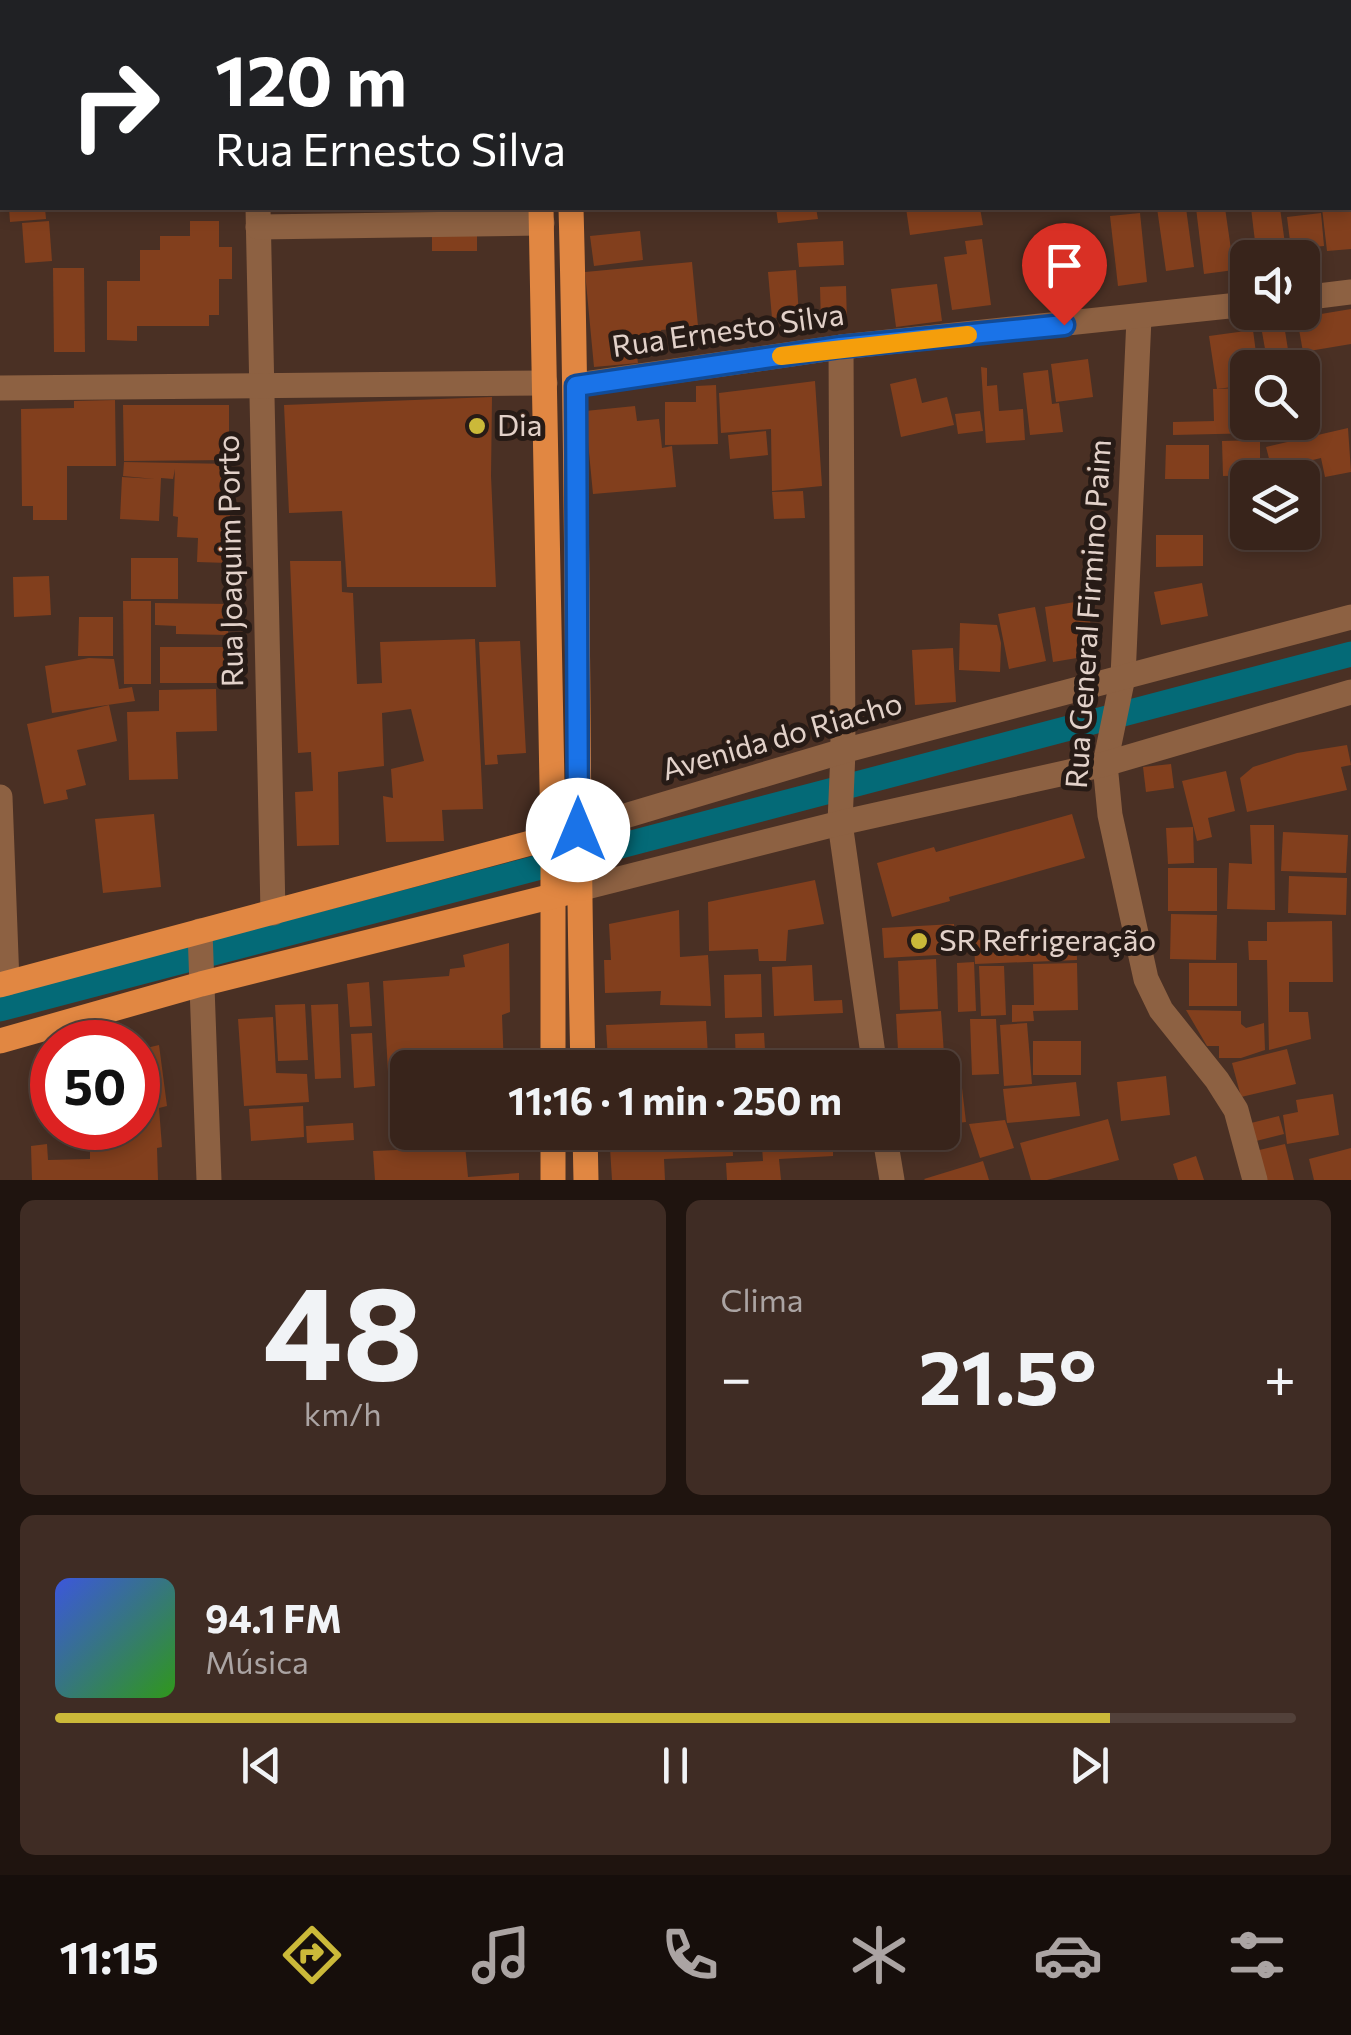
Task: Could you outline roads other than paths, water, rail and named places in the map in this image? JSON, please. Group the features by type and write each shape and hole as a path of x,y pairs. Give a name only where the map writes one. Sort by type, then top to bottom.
{"main road":[{"path":"553,1050 553,887 566,841 576,386 571,210"},
{"path":"542,215 545,383 566,841 579,882 583,1050"},
{"name":"Avenida do Riacho","path":"4,984 566,841"},
{"path":"0,1041 201,977 579,882"},
{"path":"553,1150 553,1180"},
{"path":"585,1150 586,1180"}],"street":[{"path":"258,217 542,215"},
{"name":"Rua Joaquim Porto","path":"258,217 272,913"},
{"path":"1320,296 1351,292"},
{"name":"Rua Ernesto Silva","path":"576,386 840,347 1230,306"},
{"name":"Rua General Firmino Paim","path":"1139,318 1120,687 1105,764 1110,815 1146,978 1161,1010 1236,1110 1254,1180"},
{"path":"840,347 840,823 872,1050"},
{"path":"0,388 545,383"},
{"name":"Avenida do Riacho","path":"566,841 843,750 1120,687 1351,618"},
{"path":"579,882 1105,764 1351,692"},
{"path":"0,797 4,984"},
{"path":"200,937 209,1180"},
{"path":"887,1150 892,1180"}],"waterway":[{"path":"0,1009 1351,654"}],"place":[{"name":"Dia","path":"477,426"},
{"name":"SR Refrigeração","path":"919,941"}]}
